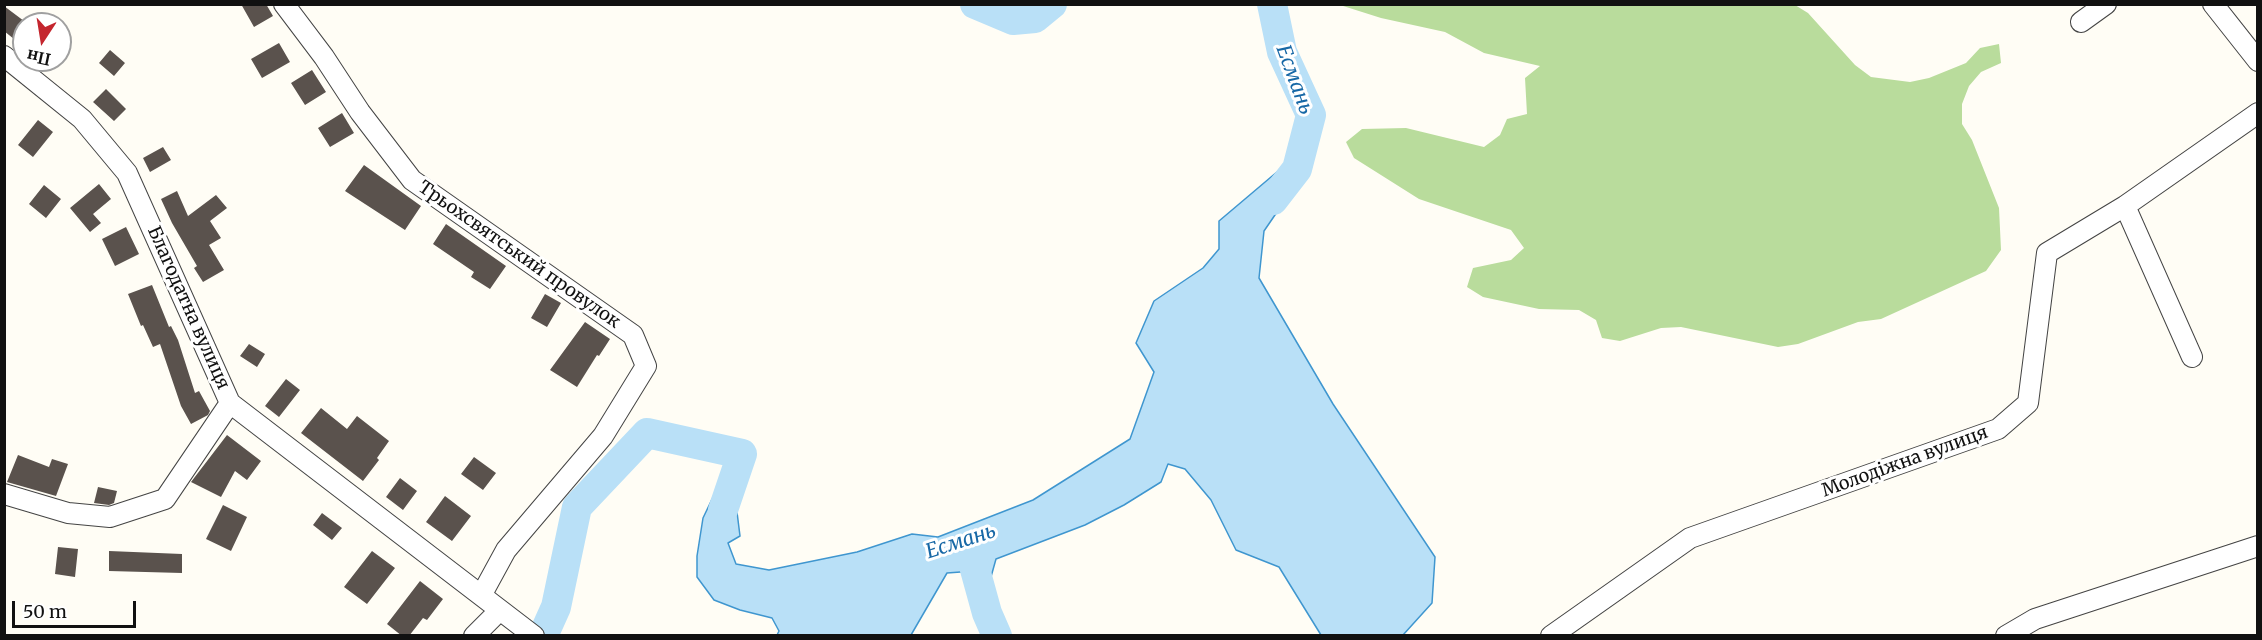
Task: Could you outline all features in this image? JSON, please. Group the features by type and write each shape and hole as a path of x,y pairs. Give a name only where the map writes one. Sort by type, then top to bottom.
{"street":[{"name":"Трьохсвятський провулок","path":"284,4 324,57 360,112 412,180 633,335 646,366 603,436 506,550 482,594"},
{"path":"2081,22 2106,4"},
{"path":"2213,4 2258,61"},
{"name":"Благодатна вулиця","path":"4,56 82,119 127,172 230,403 534,636"},
{"name":"Молодіжна вулиця","path":"1551,636 1690,538 1998,429 2028,403 2047,253 2125,206 2258,113"},
{"path":"2125,206 2192,357"},
{"path":"4,494 68,513 110,518 165,499 230,403"},
{"path":"2006,636 2035,618 2258,546"},
{"path":"474,636 508,616"}],"green space":[{"path":"1340,5 1795,5 1808,13 1855,65 1871,77 1910,82 1929,78 1966,63 1980,48 1999,44 2001,63 1981,72 1969,86 1962,104 1962,124 1972,140 1999,208 2001,250 1986,271 1881,319 1858,322 1798,344 1778,347 1681,327 1661,328 1620,341 1602,338 1596,320 1579,310 1539,309 1483,297 1467,287 1473,268 1511,260 1524,248 1511,230 1419,199 1354,158 1346,142 1362,129 1406,128 1484,147 1500,135 1507,119 1527,114 1525,78 1540,66 1484,53 1445,32 1381,18"}],"water":[{"path":"1284,166 1297,169 1288,196 1264,231 1259,278 1333,404 1435,557 1432,603 1403,635 1321,635 1279,567 1236,550 1211,500 1185,469 1168,464 1161,482 1124,505 1085,525 996,559 989,584 974,571 947,573 911,635 777,635 779,631 772,618 740,610 714,600 697,577 697,556 703,518 714,495 737,471 735,496 740,536 728,543 736,564 769,570 857,552 912,534 938,537 1033,500 1130,439 1154,372 1136,343 1154,301 1203,268 1219,249 1219,221"}],"building":[{"path":"241,4 266,4 273,16 254,27"},
{"path":"4,6 12,12 12,37 4,31"},
{"path":"279,43 290,62 262,78 251,59"},
{"path":"110,50 125,63 114,76 99,63"},
{"path":"312,70 326,92 305,105 291,83"},
{"path":"106,89 126,109 114,121 93,102"},
{"path":"342,113 354,133 330,147 318,128"},
{"path":"38,120 53,132 33,157 18,145"},
{"path":"163,147 171,160 150,172 143,158"},
{"path":"364,165 421,206 405,230 345,191"},
{"path":"99,184 111,199 93,214 101,223 90,232 70,208"},
{"path":"44,185 61,199 46,218 29,204"},
{"path":"177,191 188,216 216,195 227,208 210,221 221,238 209,245 224,270 203,282 194,268 197,266 161,199"},
{"path":"446,224 506,266 490,289 471,277 474,272 433,244"},
{"path":"126,227 139,254 115,266 102,239"},
{"path":"152,285 169,327 171,326 178,340 195,393 199,391 210,411 208,415 191,424 181,406 160,344 153,347 143,325 141,326 128,294"},
{"path":"545,294 561,303 547,327 531,318"},
{"path":"585,322 610,339 577,387 550,370"},
{"path":"249,344 265,354 257,367 240,356"},
{"path":"286,379 300,390 279,417 265,406"},
{"path":"321,408 347,429 357,416 389,441 377,458 379,460 363,481 301,433"},
{"path":"227,435 261,461 247,480 235,471 221,497 191,482"},
{"path":"18,455 49,467 52,459 68,464 56,496 7,482"},
{"path":"474,457 496,473 483,490 461,474"},
{"path":"400,478 417,491 403,510 386,497"},
{"path":"98,487 117,491 114,503 109,505 94,503"},
{"path":"445,496 471,516 452,541 426,522"},
{"path":"223,505 247,517 231,551 206,539"},
{"path":"322,513 342,528 332,540 313,525"},
{"path":"58,547 78,549 75,577 55,574"},
{"path":"109,551 182,554 182,573 109,571"},
{"path":"372,551 395,568 367,604 344,587"},
{"path":"420,581 443,599 427,620 423,618 409,636 402,636 387,624"}],"waterway":[{"name":"Есмань","path":"975,4 1013,20 1035,18 1052,4"},
{"name":"Есмань","path":"1272,4 1282,52 1311,115 1297,169 1273,200"},
{"name":"Есмань","path":"543,636 556,607 577,507 647,433 742,454 723,510"},
{"path":"968,544 987,613 997,636"}]}
